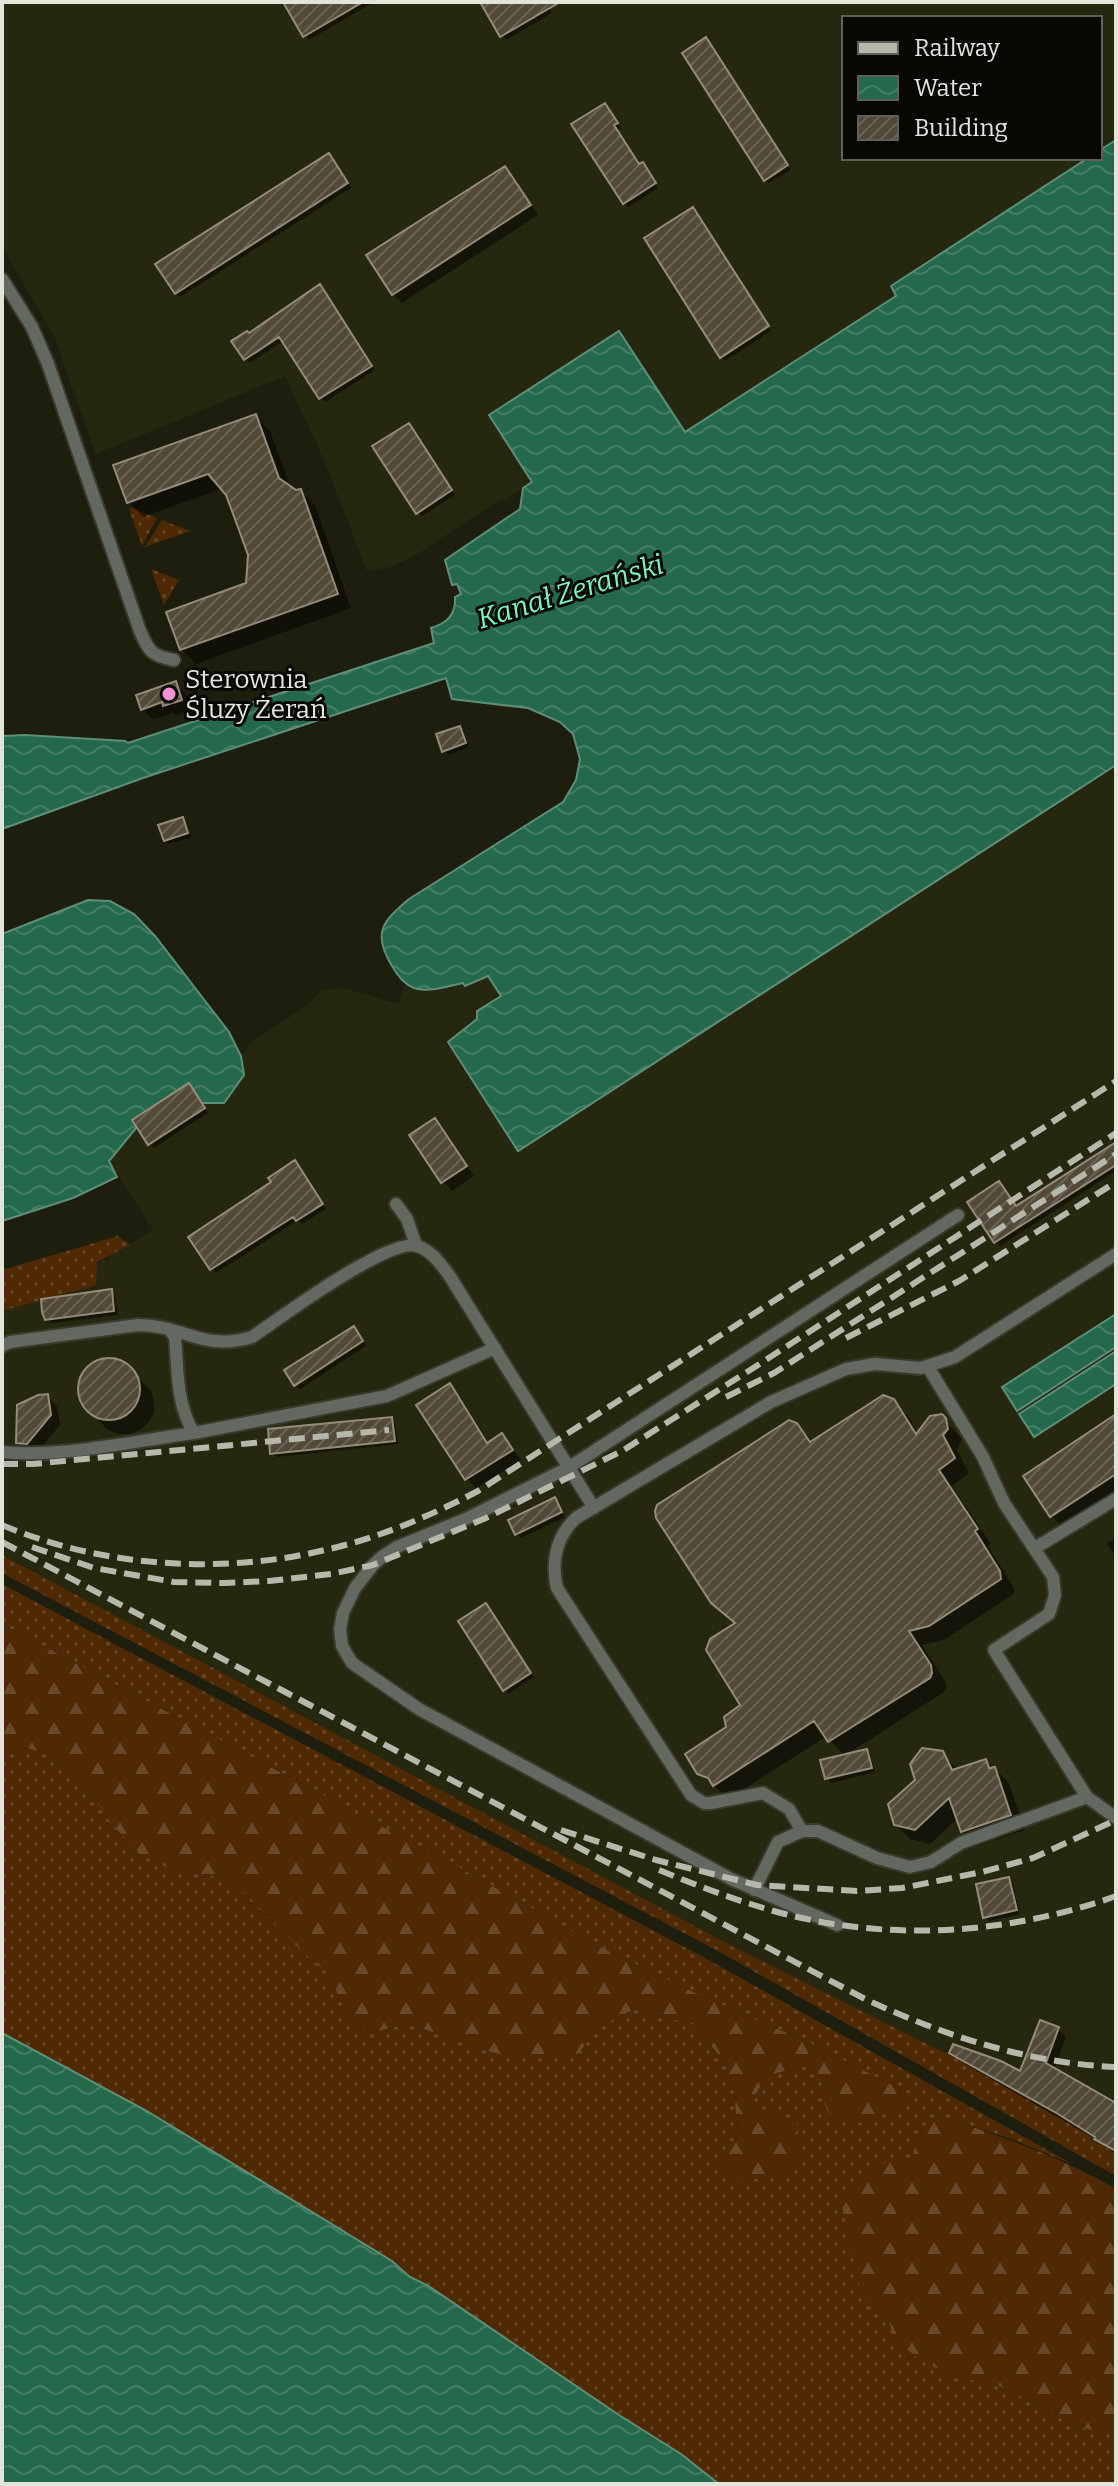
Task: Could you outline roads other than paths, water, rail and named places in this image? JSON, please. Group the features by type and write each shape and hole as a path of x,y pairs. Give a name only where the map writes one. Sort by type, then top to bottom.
{"lane":[{"path":"2,279 32,327 48,364 140,631 150,651 174,660"},
{"path":"396,1204 407,1219 416,1245"},
{"path":"837,1925 754,1890 419,1709 352,1663 342,1646 340,1629 343,1613 355,1588 373,1565 397,1547 468,1518 568,1468 958,1215"},
{"path":"2,1346 10,1342 138,1325 156,1325 211,1342 223,1343 252,1337 375,1256 401,1246 416,1245 433,1255 449,1275 594,1508"},
{"path":"802,1831 789,1809 763,1793 711,1803 704,1803 691,1795 557,1588 553,1560 566,1528 576,1518 771,1402 846,1369 875,1364 928,1367 955,1357 1116,1254"},
{"path":"169,1329 175,1337 180,1402 194,1433"},
{"path":"2,1452 19,1454 77,1449 194,1433 387,1396 495,1348"},
{"path":"928,1367 983,1457 1004,1503 1053,1577 1055,1595 1049,1614 994,1650 1087,1797 1116,1818"},
{"path":"1035,1548 1116,1499"},
{"path":"754,1890 778,1842 802,1831 818,1831 877,1858 910,1867 931,1862 961,1843 1087,1797"}],"water":[{"name":"Kanał Żerański","path":"1116,140 1116,765 518,1151 448,1042 477,1019 477,1011 501,996 488,976 465,986 463,983 425,990 410,986 392,966 381,936 386,922 409,899 563,802 576,780 580,759 573,734 560,722 528,708 452,699 446,678 143,778 2,829 2,736 128,743 434,643 431,628 449,617 454,609 455,597 461,594 457,584 452,585 445,560 520,509 523,488 532,482 489,415 619,331 685,432 896,296 891,286 1085,160 1102,160 1102,149"},
{"path":"88,900 110,901 134,914 155,936 229,1032 241,1056 244,1075 224,1103 202,1103 189,1083 133,1120 137,1127 109,1161 117,1177 73,1198 2,1221 2,934"},
{"path":"1116,1314 1116,1347 1017,1411 1002,1387"},
{"path":"1116,1351 1116,1384 1034,1437 1019,1414"},
{"path":"2,2033 147,2111 392,2261 410,2277 427,2285 681,2454 719,2484 2,2484"}],"railway":[{"path":"2,1525 40,1539 120,1558 203,1564 285,1558 345,1545 404,1525 478,1491 1116,1081"},
{"path":"32,1547 94,1568 174,1582 269,1581 331,1574 373,1565 486,1518 622,1451 1116,1133"},
{"path":"726,1397 774,1373 1116,1154"},
{"path":"846,1338 959,1281 1116,1182"},
{"path":"2,1464 33,1464 389,1430"},
{"path":"2,1542 865,1999 925,2025 987,2045 1050,2060 1116,2067"},
{"path":"561,1830 656,1860 757,1885 857,1891 902,1888 982,1872 1033,1858 1116,1820"},
{"path":"659,1870 732,1898 801,1918 892,1930 983,1927 1073,1910 1116,1896"}],"place":[{"name":"Sterownia Śluzy Żerań","path":"169,694"}]}
